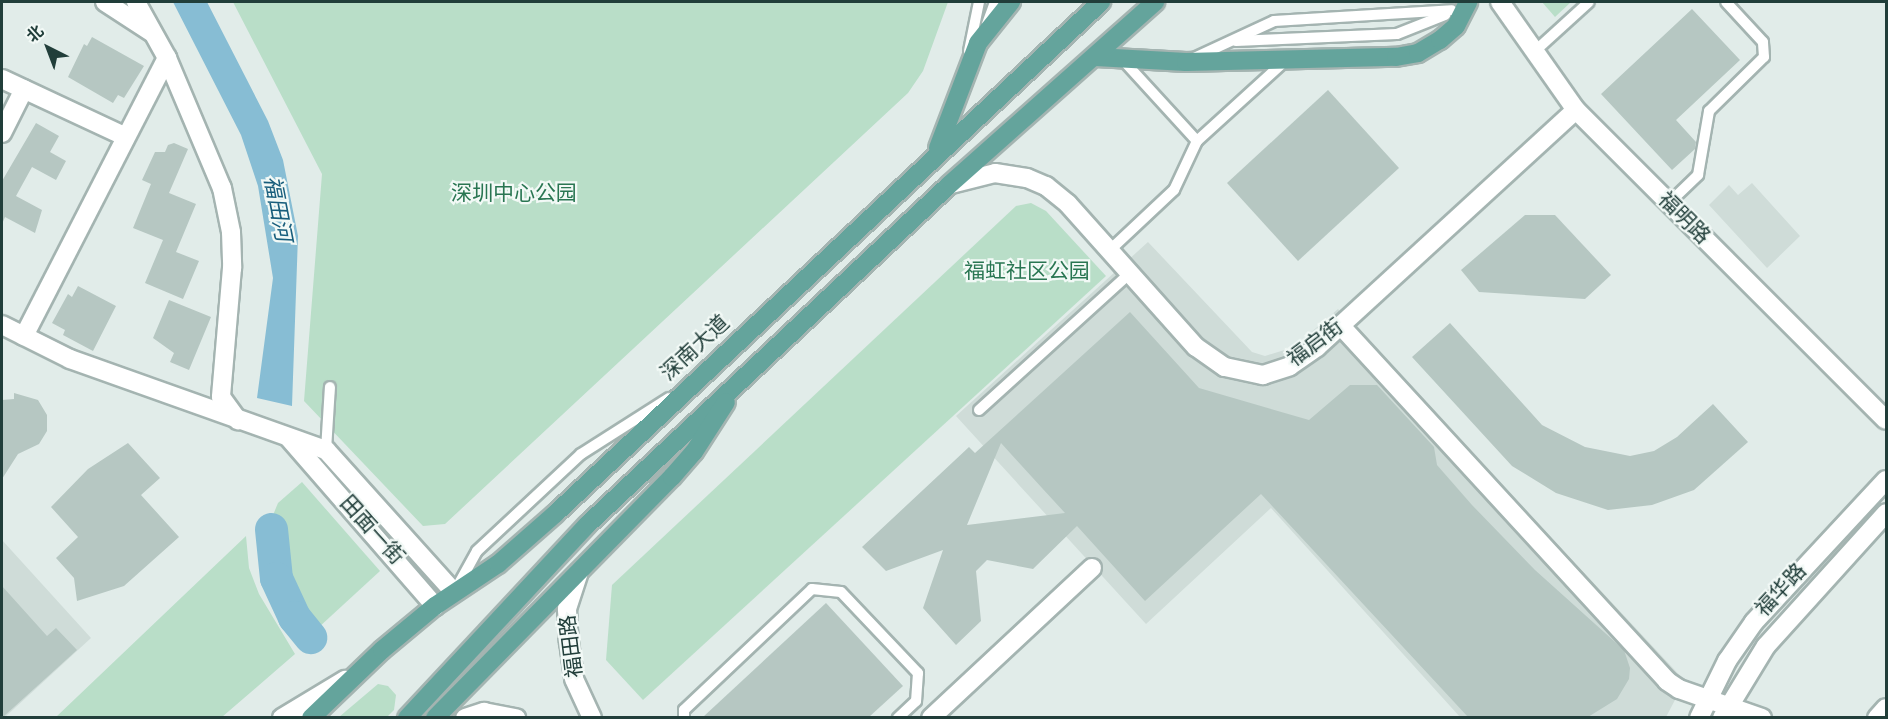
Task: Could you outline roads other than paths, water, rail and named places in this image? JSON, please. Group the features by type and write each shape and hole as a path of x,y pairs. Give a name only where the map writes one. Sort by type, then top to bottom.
{"main road":[{"path":"926,166 948,129 968,66 978,44 1011,2"},
{"name":"深南大道","path":"311,717 355,674 435,606 498,564 555,514 687,387 1101,2"},
{"path":"407,717 587,525 950,185 1155,2"},
{"path":"1096,57 1186,62 1396,57 1418,52 1456,26 1460,6"},
{"path":"435,717 694,452 734,387"}],"street":[{"path":"105,2 153,33"},
{"path":"136,2 167,58 222,188 231,232 221,397 238,420"},
{"name":"福明路","path":"1500,2 1576,110 1887,420"},
{"path":"24,336 124,136 167,58"},
{"path":"2,79 124,136"},
{"path":"2,133 24,89"},
{"name":"福启街","path":"950,185 995,173 1036,182 1062,197 1211,360 1238,372 1263,375 1284,369 1341,326 1576,110"},
{"path":"2,325 70,359 326,450"},
{"path":"1341,326 1667,681 1679,689 1708,697 1726,711 1762,717"},
{"name":"田面一街","path":"288,437 435,606"},
{"name":"田面一街","path":"326,450 454,592"},
{"name":"福华路","path":"1698,717 1758,616 1887,480"},
{"name":"福华路","path":"1726,711 1779,630 1887,513"},
{"path":"930,717 1092,568"},
{"name":"福田路","path":"579,572 567,609 569,642 574,680 592,717"},
{"path":"282,717 355,674"},
{"path":"1877,717 1887,708"},
{"path":"465,717 484,712 516,717"}],"lane":[{"path":"968,66 979,2"},
{"path":"978,44 995,2"},
{"path":"1230,42 1397,34 1426,25 1460,6 1463,2"},
{"path":"1534,52 1589,2"},
{"path":"1668,204 1698,176 1709,111 1764,57 1763,42 1726,2"},
{"path":"1186,62 1274,21 1460,6"},
{"path":"1122,59 1197,141"},
{"path":"1110,250 1174,190 1197,141 1286,60"},
{"path":"979,410 1130,273"},
{"path":"326,450 330,387"},
{"path":"454,592 477,551 581,454 687,387"},
{"path":"684,717 684,710 812,589 841,592 918,673 916,701 898,717"}],"water":[{"path":"173,2 207,2 268,121 283,160 298,236 292,406 257,398 273,278 258,186 241,135"}],"waterway":[{"name":"福田河","path":"271,529 276,578 294,617 310,637"}],"park label":[{"name":"深圳中心公园","path":"514,195"},
{"name":"福虹社区公园","path":"1027,273"}]}
